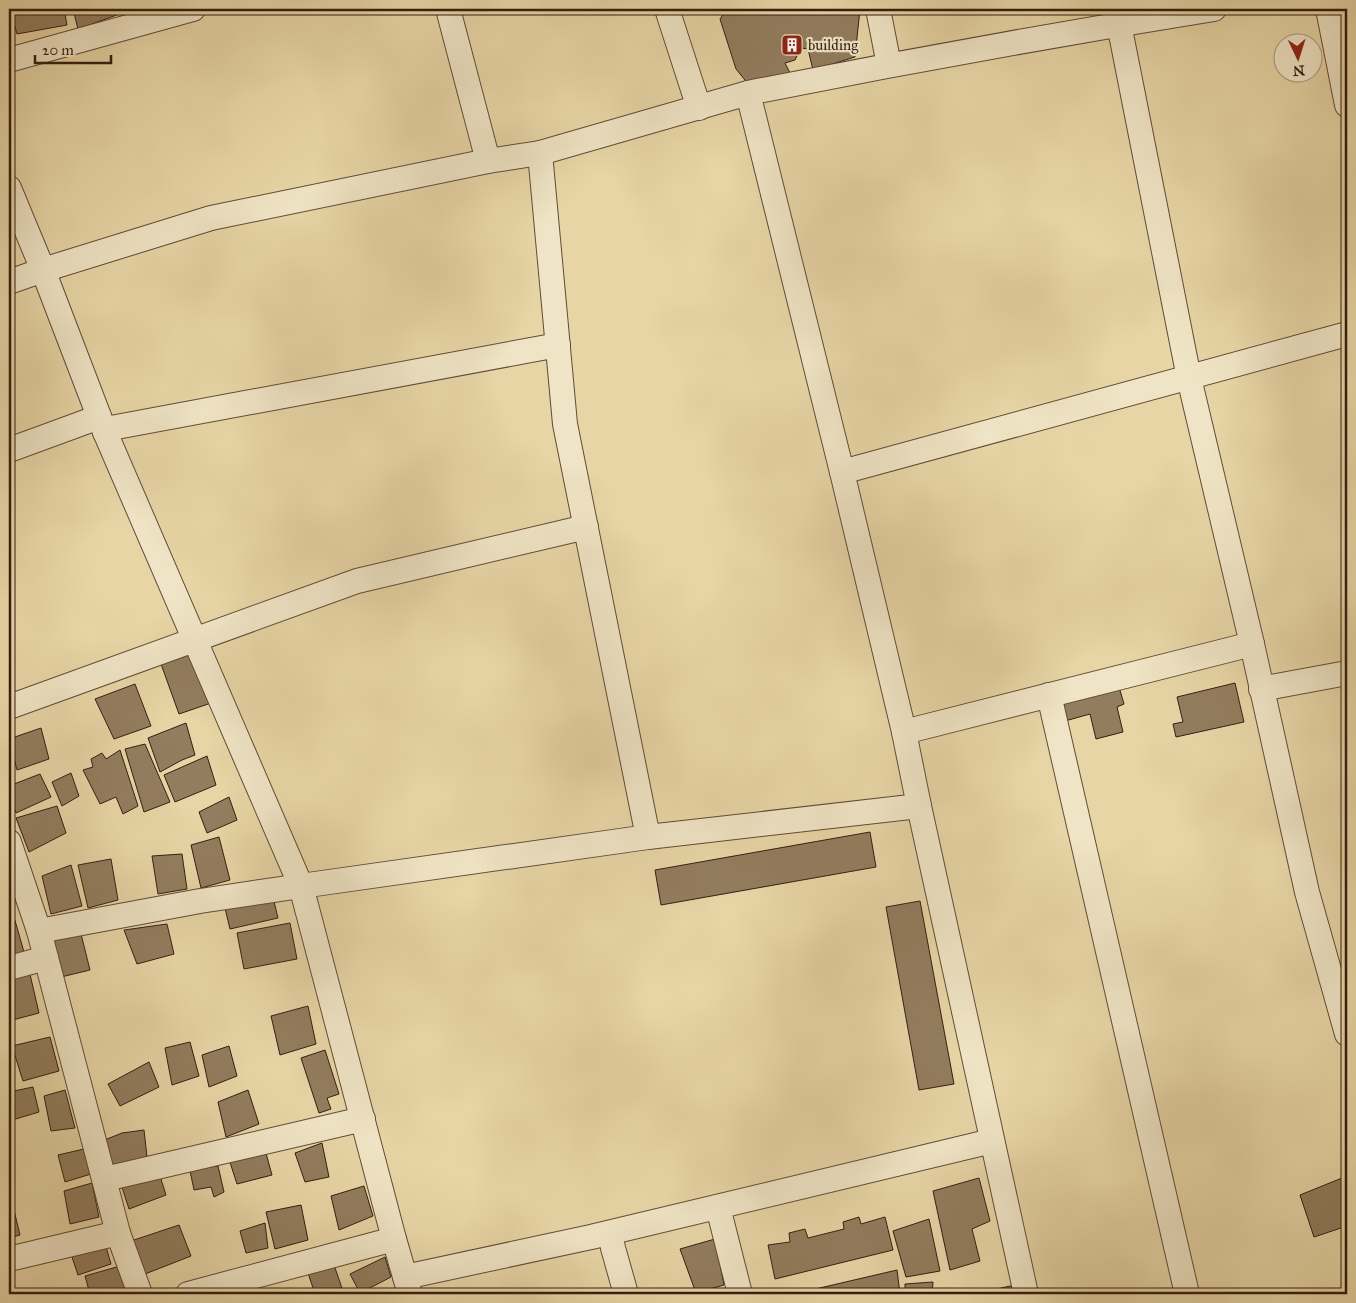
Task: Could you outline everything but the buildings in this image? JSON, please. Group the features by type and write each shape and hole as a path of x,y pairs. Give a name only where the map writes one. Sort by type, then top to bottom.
{"street":[{"path":"9,60 193,9"},
{"path":"448,9 488,161"},
{"path":"667,9 699,108"},
{"path":"878,9 889,65"},
{"path":"9,282 211,218 488,161 540,153 748,93 889,65 1214,9"},
{"path":"1328,9 1347,105"},
{"path":"1119,24 1189,378 1252,644 1307,892 1347,1034"},
{"path":"748,93 904,732 1026,1294"},
{"path":"540,153 565,424 648,837"},
{"path":"9,188 43,270 102,424 302,886 408,1286 610,1233 992,1141"},
{"path":"842,472 1347,334"},
{"path":"9,450 102,424 112,428 121,427 558,345"},
{"path":"9,707 357,581 586,527"},
{"path":"904,732 1252,644"},
{"path":"1262,689 1347,673"},
{"path":"1049,695 1187,1294"},
{"path":"39,931 200,900 648,837 919,806"},
{"path":"9,842 39,931 118,1233 140,1294"},
{"path":"9,968 46,958"},
{"path":"104,1180 363,1119"},
{"path":"718,1207 740,1294"},
{"path":"9,1259 118,1233"},
{"path":"610,1233 626,1294"},
{"path":"188,1294 394,1239"}],"place":[{"name":"building","path":"792,45"}]}
